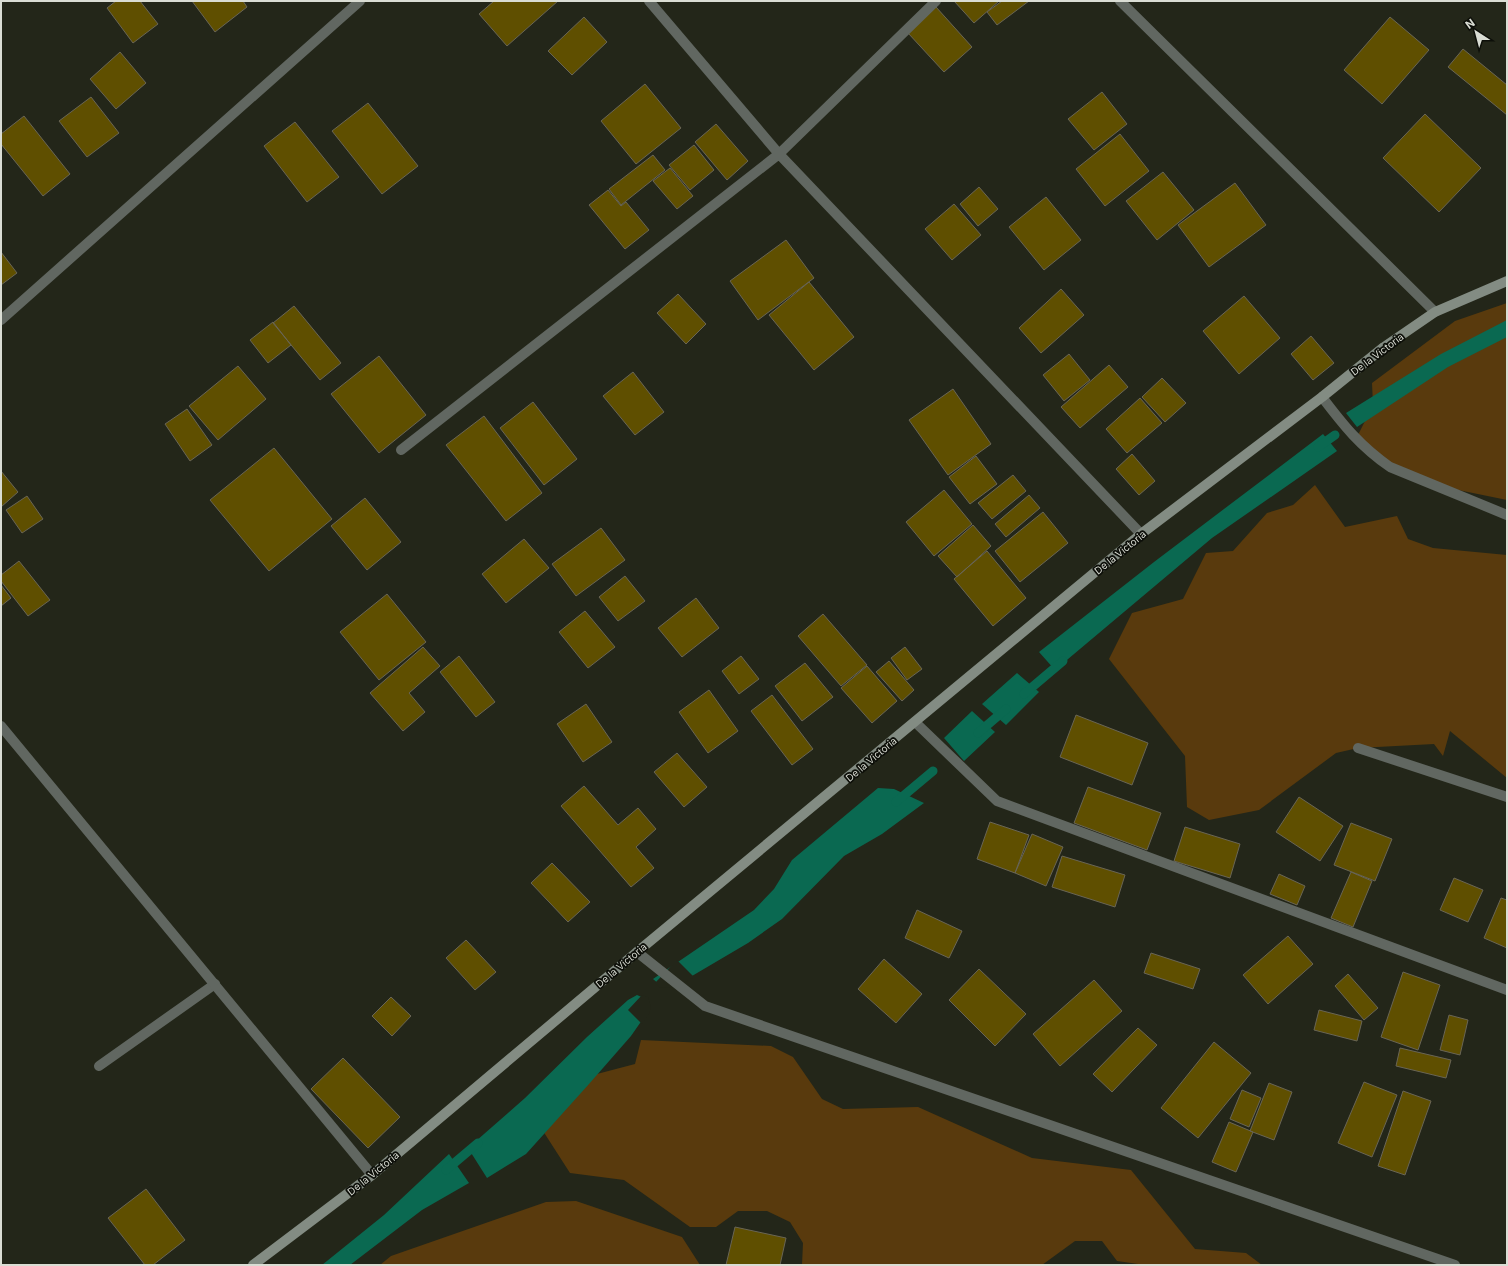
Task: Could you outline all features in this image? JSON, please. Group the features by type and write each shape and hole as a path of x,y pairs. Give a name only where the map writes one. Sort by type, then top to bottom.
{"main road":[{"name":"De la Victoria","path":"254,1265 372,1175 1141,534 1322,397 1384,347 1435,312 1507,281"}],"street":[{"path":"1,320 360,1"},
{"path":"649,1 779,154 1141,534"},
{"path":"401,450 779,154 936,1"},
{"path":"1120,1 1435,312"},
{"path":"1322,397 1356,439 1374,456 1390,467 1507,515"},
{"path":"915,722 997,801 1507,990"},
{"path":"1,726 372,1175"},
{"path":"1358,748 1507,797"},
{"path":"638,952 706,1006 1455,1265"},
{"path":"99,1066 215,984"}],"shaded area":[{"path":"1507,303 1507,500 1429,484 1390,467 1356,439 1373,405 1372,383 1455,321"},
{"path":"1507,320 1507,337 1448,367 1357,427 1346,413 1441,354"},
{"path":"1323,434 1337,451 1212,538 1055,670 1039,652 1154,562"},
{"path":"1315,485 1345,527 1397,516 1408,539 1433,548 1507,555 1507,778 1450,731 1443,756 1434,744 1358,748 1336,753 1259,810 1209,820 1187,807 1185,756 1109,659 1132,613 1183,599 1206,553 1233,551 1267,513 1293,505"},
{"path":"1017,673 1039,692 1006,725 982,704"},
{"path":"972,711 995,732 964,761 944,738"},
{"path":"878,788 894,789 924,803 882,834 844,856 782,919 748,943 675,986 660,985 653,979 754,910 774,889 792,860"},
{"path":"637,995 646,999 647,1013 631,1036 526,1154 487,1178 468,1148 525,1098 587,1037 628,1000"},
{"path":"641,1040 771,1046 793,1057 822,1099 843,1109 918,1107 1032,1158 1131,1170 1195,1249 1246,1253 1262,1265 1145,1265 1117,1261 1102,1241 1075,1241 1042,1265 802,1265 803,1243 790,1222 767,1211 738,1211 716,1227 690,1227 624,1180 570,1173 543,1131 559,1084 635,1064"},
{"path":"449,1154 469,1183 422,1210 350,1265 322,1265 384,1215"},
{"path":"576,1201 682,1237 700,1265 380,1265 391,1256 546,1202"}],"pier":[{"path":"677,960 694,977 676,988 659,987 655,983"},
{"path":"642,995 648,997 651,1007 649,1014 642,1024 628,1010"}],"building":[{"path":"116,1 140,1 158,24 133,43 107,8"},
{"path":"192,1 243,1 247,7 215,32"},
{"path":"494,1 558,1 507,46 479,14"},
{"path":"954,1 999,1 974,23"},
{"path":"1002,1 1029,1 997,25 987,12"},
{"path":"936,7 972,47 944,72 908,33"},
{"path":"584,17 607,42 572,75 548,51"},
{"path":"1390,17 1429,50 1382,104 1344,70"},
{"path":"1463,49 1507,85 1507,115 1448,67"},
{"path":"120,52 146,83 116,109 90,79"},
{"path":"645,84 681,128 636,164 601,121"},
{"path":"1102,92 1127,124 1094,150 1068,119"},
{"path":"91,97 119,133 87,157 59,121"},
{"path":"368,103 418,166 382,194 332,131"},
{"path":"1425,114 1481,168 1439,212 1383,158"},
{"path":"24,116 70,174 43,196 1,144 1,134"},
{"path":"295,122 339,177 307,202 264,146"},
{"path":"716,124 748,161 727,180 695,142"},
{"path":"1120,134 1149,171 1105,206 1076,169"},
{"path":"694,145 714,170 690,190 669,165"},
{"path":"653,155 665,170 621,205 609,189"},
{"path":"670,168 693,196 677,209 653,181"},
{"path":"1163,172 1194,210 1157,240 1126,201"},
{"path":"1235,183 1266,225 1209,267 1178,225"},
{"path":"979,187 998,209 978,226 960,204"},
{"path":"608,190 621,206 626,202 649,230 625,249 589,205"},
{"path":"1046,197 1081,240 1044,270 1009,227"},
{"path":"954,204 981,235 952,260 925,229"},
{"path":"786,240 814,278 758,320 730,281"},
{"path":"1,252 17,273 1,285"},
{"path":"809,282 854,337 814,370 769,315"},
{"path":"1061,289 1084,315 1041,353 1019,328"},
{"path":"678,294 706,324 686,344 657,313"},
{"path":"1244,296 1280,338 1239,374 1203,331"},
{"path":"294,306 341,363 320,380 273,323"},
{"path":"273,322 291,345 268,363 250,340"},
{"path":"1311,336 1334,363 1313,380 1291,354"},
{"path":"1069,354 1090,380 1064,401 1043,375"},
{"path":"379,356 426,415 379,453 331,394"},
{"path":"1109,365 1128,387 1080,428 1061,407"},
{"path":"238,366 266,399 218,440 189,406"},
{"path":"633,372 664,412 635,435 603,396"},
{"path":"1162,378 1186,403 1165,422 1142,397"},
{"path":"953,389 991,444 948,475 909,420"},
{"path":"1140,398 1162,423 1127,453 1106,429"},
{"path":"533,402 577,459 544,485 500,428"},
{"path":"187,409 212,445 190,461 165,424"},
{"path":"484,416 542,493 506,521 446,445"},
{"path":"274,448 332,519 269,571 210,500"},
{"path":"1132,454 1155,481 1139,495 1116,469"},
{"path":"976,456 997,484 970,504 949,477"},
{"path":"1,471 18,492 1,507"},
{"path":"1013,475 1026,491 992,519 978,503"},
{"path":"944,490 972,524 934,556 906,522"},
{"path":"1029,495 1040,508 1006,537 995,524"},
{"path":"27,496 43,519 22,533 6,510"},
{"path":"365,498 401,542 367,570 331,526"},
{"path":"1043,512 1068,543 1020,582 995,551"},
{"path":"973,525 991,546 957,577 938,556"},
{"path":"601,528 625,560 576,596 552,564"},
{"path":"524,539 549,568 506,603 482,574"},
{"path":"987,551 1026,598 993,626 954,579"},
{"path":"19,561 50,600 28,616 1,581 1,575"},
{"path":"625,576 645,601 618,621 599,597"},
{"path":"1,585 11,598 1,606"},
{"path":"387,594 426,642 379,680 340,632"},
{"path":"696,598 719,628 682,657 658,628"},
{"path":"585,611 615,647 588,668 559,632"},
{"path":"823,614 867,665 841,686 798,636"},
{"path":"423,647 440,666 409,693 425,712 403,731 370,693"},
{"path":"905,647 922,669 907,680 891,658"},
{"path":"459,656 495,702 476,717 440,672"},
{"path":"741,656 759,679 739,694 722,671"},
{"path":"889,661 914,690 902,701 876,672"},
{"path":"805,663 833,697 802,721 775,686"},
{"path":"867,666 897,701 872,723 841,688"},
{"path":"709,690 738,731 708,753 679,712"},
{"path":"772,695 813,749 792,765 751,711"},
{"path":"586,704 612,742 583,762 557,724"},
{"path":"1076,715 1148,743 1132,785 1060,757"},
{"path":"677,753 707,787 684,807 654,772"},
{"path":"584,786 618,825 638,808 656,829 636,847 654,868 631,887 561,806"},
{"path":"1088,787 1161,813 1147,850 1074,823"},
{"path":"1299,797 1343,826 1320,861 1276,832"},
{"path":"990,822 1029,835 1015,873 977,859"},
{"path":"1351,823 1392,839 1375,881 1334,865"},
{"path":"1185,827 1240,844 1230,878 1174,861"},
{"path":"1032,834 1063,847 1046,886 1015,873"},
{"path":"1062,856 1125,875 1115,907 1052,887"},
{"path":"552,863 590,902 568,922 531,883"},
{"path":"1351,872 1372,881 1353,927 1331,918"},
{"path":"1279,874 1305,886 1297,905 1270,894"},
{"path":"1454,878 1483,890 1468,922 1440,910"},
{"path":"1501,898 1507,900 1507,948 1484,938"},
{"path":"917,910 962,931 949,958 905,938"},
{"path":"1288,936 1313,964 1268,1004 1243,975"},
{"path":"466,940 496,972 475,990 446,958"},
{"path":"1151,953 1200,969 1193,989 1144,973"},
{"path":"884,959 922,994 896,1023 858,989"},
{"path":"979,969 1026,1014 995,1046 949,1000"},
{"path":"1403,972 1440,985 1418,1050 1381,1037"},
{"path":"1348,974 1378,1008 1364,1020 1335,986"},
{"path":"1094,980 1122,1011 1060,1066 1033,1034"},
{"path":"391,997 411,1016 392,1036 372,1016"},
{"path":"1319,1010 1362,1021 1357,1041 1314,1030"},
{"path":"1449,1015 1468,1020 1460,1055 1440,1050"},
{"path":"1138,1028 1157,1045 1112,1092 1093,1074"},
{"path":"1214,1042 1251,1073 1198,1138 1161,1108"},
{"path":"1400,1048 1451,1060 1446,1078 1396,1066"},
{"path":"343,1058 400,1117 368,1148 311,1089"},
{"path":"1364,1082 1397,1095 1372,1157 1338,1143"},
{"path":"1269,1083 1292,1092 1274,1140 1250,1131"},
{"path":"1242,1090 1261,1098 1249,1127 1230,1119"},
{"path":"1403,1091 1431,1101 1405,1175 1378,1166"},
{"path":"1229,1122 1253,1132 1236,1172 1212,1162"},
{"path":"146,1189 185,1240 153,1265 145,1265 108,1218"},
{"path":"735,1227 786,1238 780,1265 726,1265"}],"waterway":[{"path":"1318,447 1335,435"},
{"path":"1024,694 1063,661"},
{"path":"978,733 1006,709"},
{"path":"896,802 933,771"},
{"path":"446,1170 478,1143"}]}
